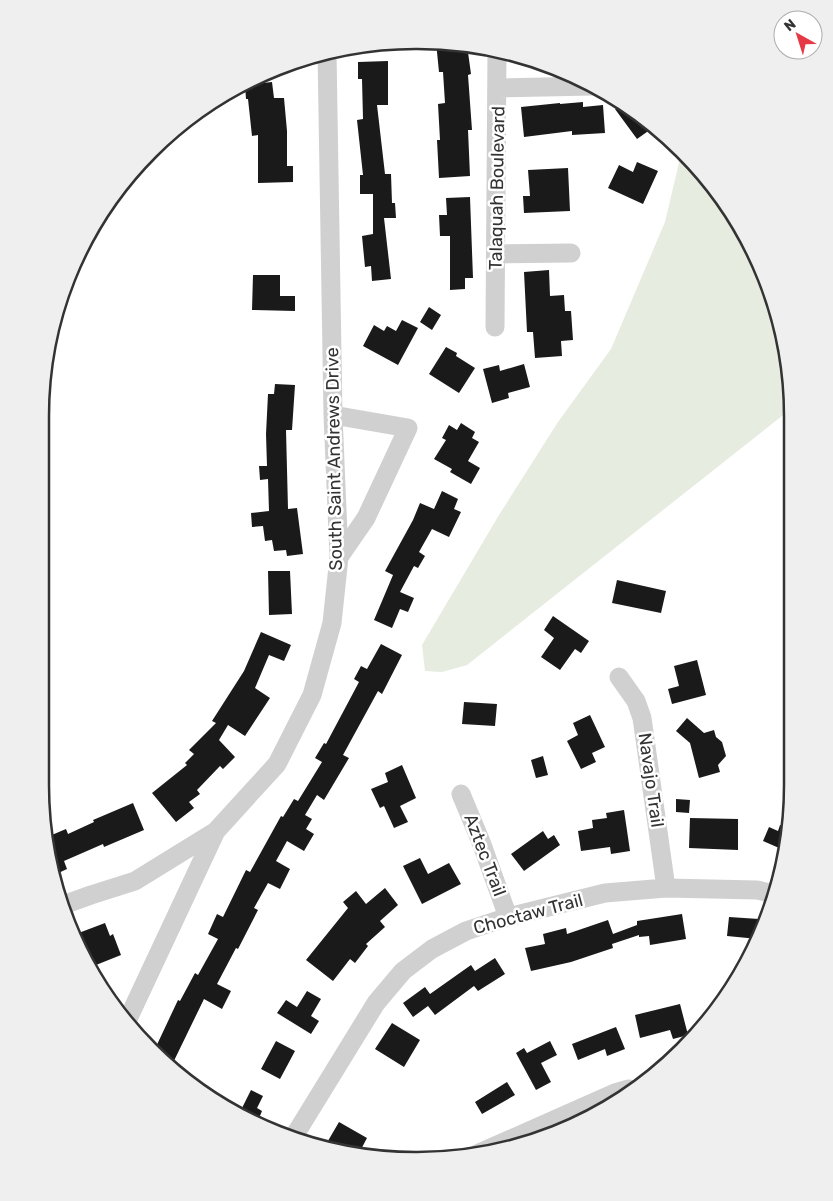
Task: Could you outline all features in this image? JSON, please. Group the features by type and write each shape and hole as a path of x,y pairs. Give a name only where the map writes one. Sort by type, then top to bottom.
{"street":[{"name":"Talaquah Boulevard","path":"495,327 497,58"},
{"name":"South Saint Andrews Drive","path":"130,1014 216,831 277,764 312,695 332,623 339,557 333,415 327,60"},
{"path":"498,88 578,86"},
{"path":"496,254 571,253"},
{"path":"333,415 408,428 366,518 339,557"},
{"name":"Navajo Trail","path":"619,677 636,701 642,718 666,888"},
{"name":"Aztec Trail","path":"461,794 481,842 508,917"},
{"path":"68,903 135,881 216,831"},
{"name":"Choctaw Trail","path":"296,1132 376,1003 403,972 432,949 466,931 508,917 605,893 666,888 757,890 768,892"},
{"path":"505,1141 614,1094"}],"shaded area":[{"path":"680,159 708,193 735,233 765,298 772,321 781,368 784,414 467,665 442,672 425,671 422,645 499,515 558,422 611,349 665,222"}],"building":[{"path":"437,50 468,53 471,74 468,75 472,130 468,130 470,176 439,178 437,140 440,140 438,104 445,103 443,72 439,72"},
{"path":"388,61 388,105 377,105 385,174 391,174 392,203 395,203 396,218 384,218 391,279 372,281 371,266 365,267 362,236 373,234 373,194 360,194 360,175 363,175 357,120 363,119 362,79 358,79 358,62"},
{"path":"272,82 274,98 284,98 287,131 287,166 293,166 293,182 258,183 258,135 252,136 245,91 263,83"},
{"path":"583,102 583,107 603,105 605,133 572,135 572,131 524,137 521,107"},
{"path":"615,109 621,111 648,131 637,139"},
{"path":"637,162 658,171 643,204 608,188 619,165 633,172"},
{"path":"568,168 570,211 524,213 523,196 530,196 528,170"},
{"path":"470,197 473,278 465,278 465,289 450,290 450,236 440,236 439,215 447,215 446,198"},
{"path":"549,270 550,296 564,295 565,311 571,311 573,340 561,341 562,356 535,358 533,332 527,332 524,272"},
{"path":"253,275 280,275 280,296 295,296 295,311 252,310"},
{"path":"429,307 441,315 432,330 420,322"},
{"path":"402,320 418,328 398,365 363,346 374,325 384,331 387,326 396,331"},
{"path":"446,347 457,353 456,356 475,368 459,393 429,374"},
{"path":"524,364 530,387 508,393 509,398 492,403 483,369 499,365 500,371"},
{"path":"275,384 295,385 292,430 286,430 288,509 297,508 303,554 287,556 286,550 274,551 272,540 265,541 263,526 252,527 251,513 269,511 268,479 260,480 259,466 267,466 268,394 274,394"},
{"path":"461,423 475,432 472,438 479,442 468,461 480,468 471,484 450,472 452,469 434,459 446,440 442,438 449,425 457,430"},
{"path":"442,491 458,499 454,509 461,512 449,537 432,529 419,552 425,556 418,568 414,566 400,592 414,598 408,612 400,609 392,628 374,620 393,575 385,571 413,520 420,503 434,509"},
{"path":"268,571 290,571 292,614 269,615"},
{"path":"617,580 666,591 661,613 612,603"},
{"path":"553,616 589,641 581,653 575,649 560,670 541,657 554,638 544,630"},
{"path":"261,632 291,645 284,661 269,655 255,688 270,698 245,736 228,725 219,740 235,757 223,769 220,766 197,790 200,794 189,802 194,808 176,822 152,793 187,765 185,763 194,754 189,750 216,723 212,721 244,671"},
{"path":"381,644 402,655 382,694 378,691 343,755 349,758 324,800 317,795 305,815 312,819 306,829 314,834 304,851 287,841 276,861 290,869 280,889 268,883 254,908 258,910 217,984 231,991 222,1009 204,999 174,1061 157,1046 178,1000 180,1001 195,973 198,975 218,939 208,934 217,914 223,917 246,870 250,872 281,816 283,817 294,799 298,801 322,762 315,758 324,743 326,744 359,682 354,679 361,666 367,669"},
{"path":"697,660 706,695 672,704 668,689 679,686 674,666"},
{"path":"464,702 497,704 495,726 462,724"},
{"path":"590,715 605,747 592,753 596,762 581,769 567,741 578,735 573,723"},
{"path":"687,718 704,733 714,730 716,737 722,742 726,756 718,765 720,772 699,778 690,743 676,731"},
{"path":"543,756 548,775 536,778 531,760"},
{"path":"402,765 416,798 400,806 408,822 394,828 384,806 380,808 371,789 388,782 385,773"},
{"path":"676,799 690,800 689,813 676,812"},
{"path":"133,803 144,830 104,847 103,844 64,861 67,869 59,873 52,835 66,829 68,834 94,822 93,820"},
{"path":"624,810 630,851 611,854 610,847 581,851 578,831 593,828 592,820 607,818 606,813"},
{"path":"690,818 738,819 738,850 689,848"},
{"path":"780,825 782,826 778,848 763,841 769,827 778,831"},
{"path":"543,831 548,839 554,835 560,845 524,871 511,854"},
{"path":"420,858 428,874 449,863 461,884 422,904 403,866"},
{"path":"385,888 398,905 380,921 385,927 366,944 368,946 355,963 350,959 333,981 306,960 348,908 343,902 356,891 366,904"},
{"path":"682,914 686,939 650,945 649,936 639,937 639,935 612,944 613,948 571,962 531,971 525,948 545,944 543,934 566,928 567,934 608,920 613,934 637,925 637,921"},
{"path":"729,917 758,919 750,938 727,936"},
{"path":"105,923 110,936 113,934 121,955 96,965 80,932"},
{"path":"495,958 505,974 478,991 474,986 435,1015 428,1006 413,1017 403,1003 425,987 430,994 471,965 475,971"},
{"path":"307,991 321,999 311,1016 319,1021 311,1034 277,1013 286,1000 297,1007"},
{"path":"680,1004 688,1033 685,1036 673,1039 670,1030 640,1038 635,1015"},
{"path":"392,1023 420,1040 404,1067 375,1049"},
{"path":"616,1027 625,1049 607,1056 605,1049 578,1060 572,1044"},
{"path":"276,1041 295,1051 280,1079 261,1069"},
{"path":"550,1041 557,1055 541,1063 551,1082 536,1090 516,1053 524,1048 527,1053"},
{"path":"507,1082 515,1095 482,1114 475,1102"},
{"path":"251,1090 263,1096 257,1108 262,1111 260,1117 242,1108"},
{"path":"339,1122 367,1138 362,1148 328,1141"}]}
